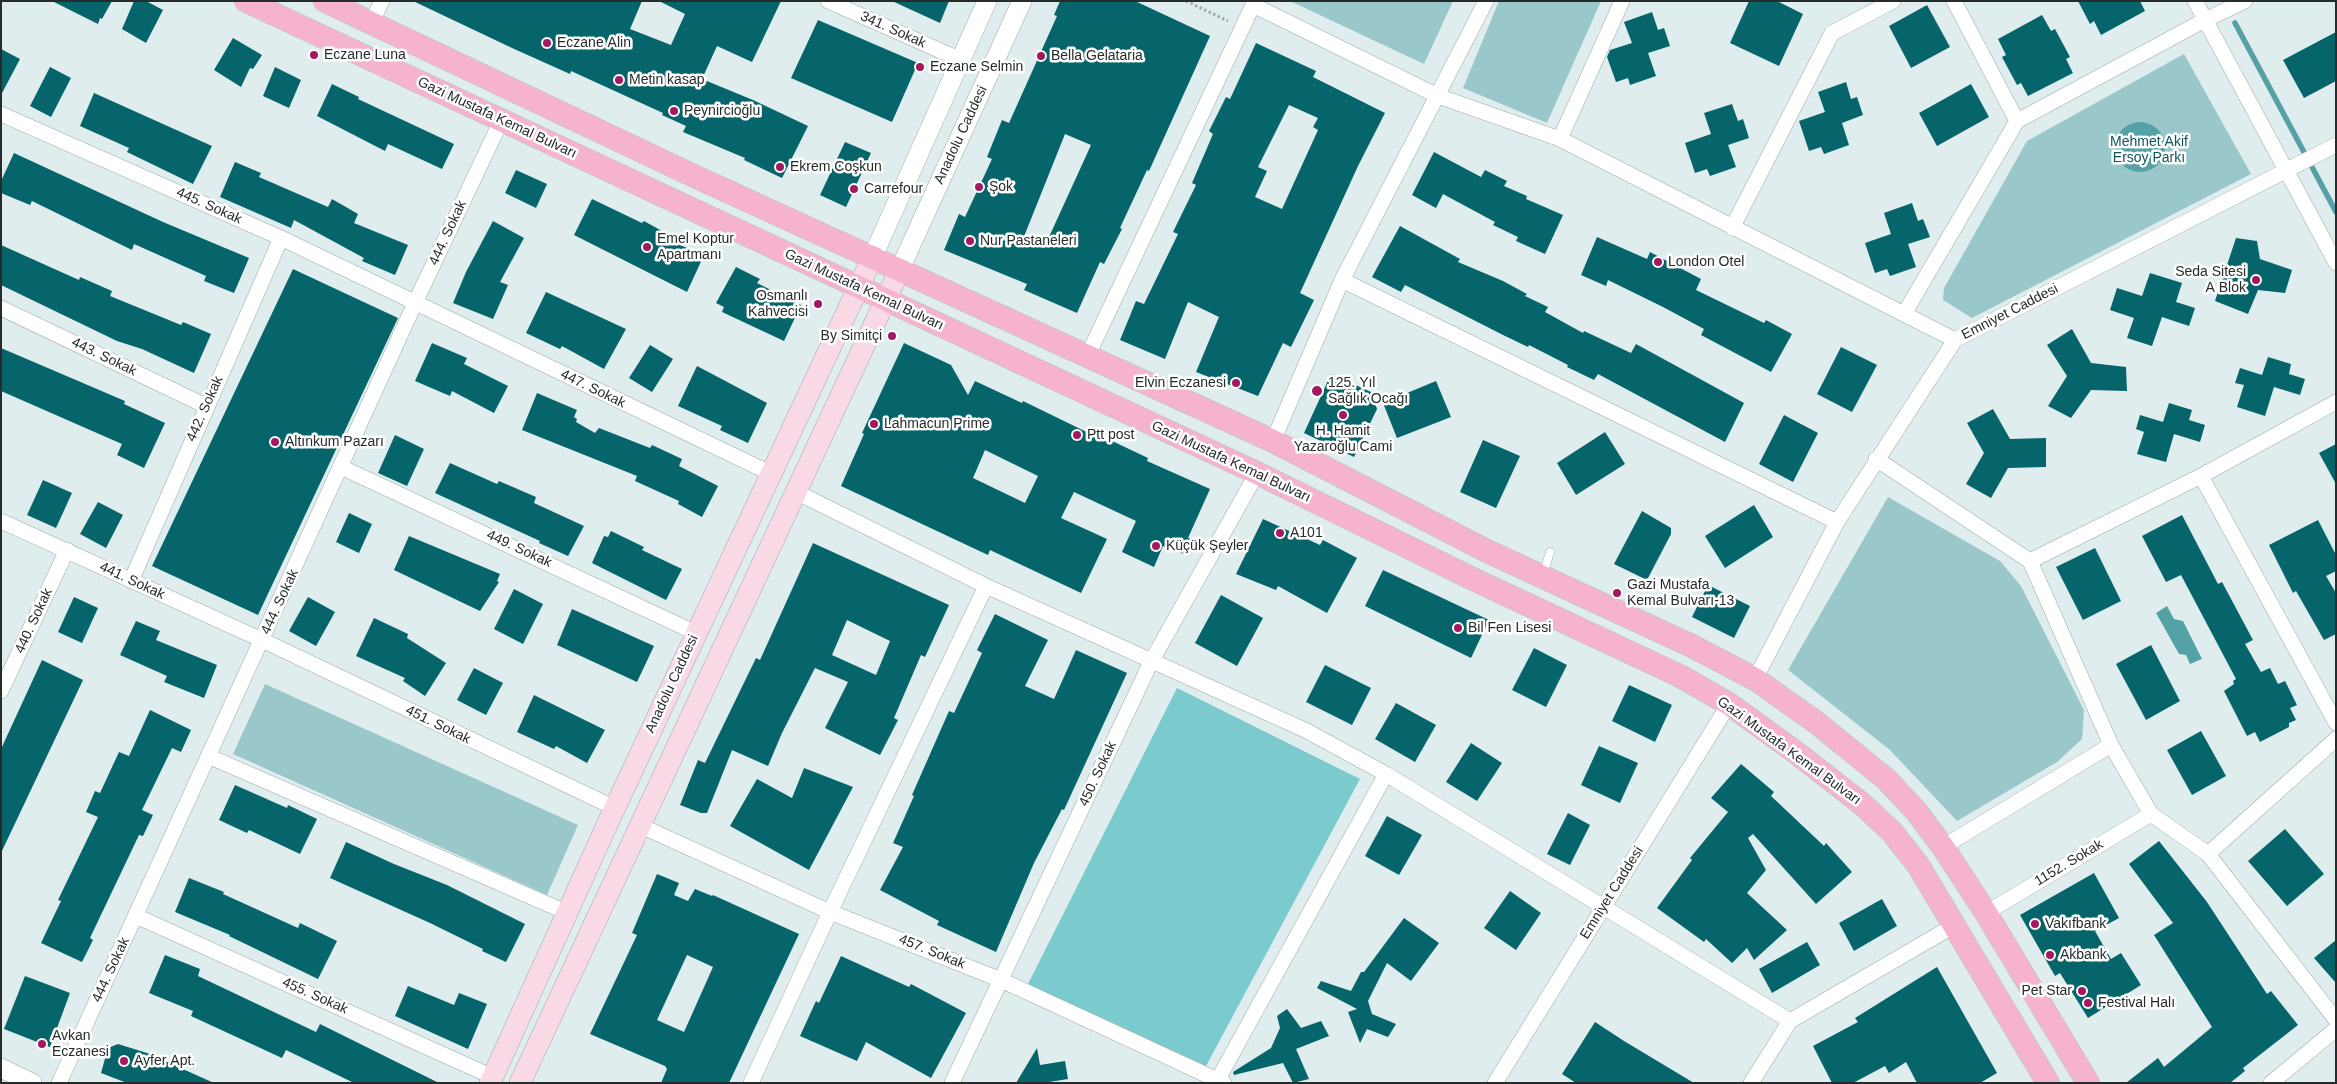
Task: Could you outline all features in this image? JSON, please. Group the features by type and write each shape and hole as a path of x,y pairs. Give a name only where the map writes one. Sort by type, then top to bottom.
{"main road":[{"name":"Gazi Mustafa Kemal Bulvarı","path":"246,1 857,288 1257,472 1473,579 1680,676 1729,704 1862,804 1892,832 1918,865 2048,1083"},
{"path":"325,1 694,176 1273,440 1487,551 1692,646 1754,679 1817,723 1886,779 1916,811 1943,847 1986,913 2088,1083"},
{"name":"Anadolu Caddesi","path":"491,1080 615,808 872,256"},
{"path":"520,1083 900,269"}],"street":[{"path":"371,23 382,1"},
{"name":"341. Sokak","path":"828,1 959,59"},
{"path":"872,256 986,1"},
{"name":"Anadolu Caddesi","path":"900,269 1022,1"},
{"path":"1273,440 1342,280 1486,1"},
{"path":"1560,139 1622,1"},
{"path":"1732,228 1832,33 1893,1"},
{"path":"1954,1 2017,122"},
{"path":"2195,1 2290,168 2336,263"},
{"path":"1904,314 2017,122 2205,20 2245,1"},
{"path":"1088,355 1253,5 1438,96 1560,139 1955,340"},
{"name":"445. Sokak","path":"1,114 281,238 415,303"},
{"name":"444. Sokak","path":"59,1083 415,303 501,121"},
{"name":"Emniyet Caddesi","path":"1754,679 1837,522 1876,459 1955,340 2336,145"},
{"name":"442. Sokak","path":"131,581 281,238"},
{"path":"1342,280 1837,522"},
{"name":"447. Sokak","path":"415,303 772,474"},
{"name":"443. Sokak","path":"1,308 206,406"},
{"path":"2030,561 2201,476 2336,402"},
{"path":"1876,459 2030,561 2111,745 2151,814 2208,854 2336,1020"},
{"name":"449. Sokak","path":"342,466 696,633"},
{"name":"450. Sokak","path":"952,1083 1151,662 1257,472"},
{"path":"2201,476 2336,722"},
{"path":"796,492 986,586 1305,730 1386,774 1790,1021"},
{"name":"441. Sokak","path":"1,521 262,640"},
{"name":"440. Sokak","path":"1,691 67,550"},
{"path":"751,1083 830,912 986,586"},
{"name":"451. Sokak","path":"262,640 615,808"},
{"name":"Emniyet Caddesi","path":"1495,1083 1729,704"},
{"path":"2208,854 2336,739"},
{"path":"1943,847 2111,745"},
{"path":"208,756 568,913"},
{"path":"1219,1082 1386,774"},
{"name":"1152. Sokak","path":"1986,913 2151,814"},
{"name":"457. Sokak","path":"639,825 830,912 1001,980 1219,1082"},
{"name":"455. Sokak","path":"136,916 491,1080"},
{"path":"1752,1083 1790,1021 1955,926"},
{"path":"2272,1083 2336,1029"}],"lane":[{"path":"1542,577 1550,552"}],"path":[{"path":"1186,1 1242,28"}],"green space":[{"path":"1290,1 1453,1 1424,64"},
{"path":"1499,1 1601,1 1547,123 1463,88"},
{"name":"Mehmet Akif Ersoy Parkı","path":"2184,54 2251,174 1972,318 1943,300 1944,288 2027,141"},
{"path":"1888,497 2000,561 2021,586 2084,710 2082,739 2057,762 1957,821 1890,750 1788,670"},
{"path":"265,684 578,825 547,895 233,754"}],"shaded area":[{"path":"2140,122 2154,126 2161,133 2165,147 2161,161 2154,168 2140,172 2126,168 2119,161 2115,147 2119,133 2126,126"},
{"path":"2167,606 2174,619 2183,621 2202,659 2190,664 2186,655 2179,654 2156,613"},
{"path":"1177,688 1360,779 1206,1066 1028,984"}],"building":[{"path":"52,1 112,1 98,24"},
{"path":"134,1 146,1 163,10 146,43 122,29"},
{"path":"413,1 642,1 630,29 671,45 685,14 659,1 781,1 752,62 717,46 702,79 808,126 782,178 744,160 745,158 683,132 686,126 662,115 663,113 571,71 570,74"},
{"path":"892,1 949,1 940,23"},
{"path":"1060,1 1135,1 1210,36 1149,171 1147,170 1120,228 1122,229 1104,264 1100,262 1077,313 1024,290 1027,284 944,250 959,214 965,217 992,159 987,157 1002,120 1009,123 1057,16 1054,15","holes":["1065,134 1091,145 1044,248 1023,239"]},
{"path":"1749,1 1777,1 1803,14 1779,66 1730,43"},
{"path":"2078,1 2140,1 2145,11 2101,35 2094,21 2090,24"},
{"path":"1927,5 1950,47 1911,68 1889,26"},
{"path":"1652,12 1658,30 1664,28 1670,46 1648,53 1656,76 1630,85 1628,78 1616,82 1607,57 1610,50 1632,43 1624,22"},
{"path":"2042,15 2051,31 2055,29 2070,57 2066,59 2073,73 2028,96 2021,83 2017,85 2002,57 2006,55 1998,39"},
{"path":"818,20 918,63 892,122 791,78"},
{"path":"2336,32 2336,81 2304,98 2283,60"},
{"path":"233,38 262,55 253,69 250,68 241,87 214,70"},
{"path":"1256,43 1316,71 1313,77 1385,113 1358,166 1300,293 1314,300 1291,347 1283,343 1258,396 1196,372 1219,317 1188,302 1165,359 1120,340 1136,301 1144,304 1178,234 1173,232 1196,185 1192,183 1213,134 1209,131 1226,97 1230,99","holes":["1289,105 1318,118 1313,127 1318,130 1282,209 1255,197 1267,171 1258,167"]},
{"path":"1,49 20,59 1,95"},
{"path":"50,67 71,78 51,117 30,106"},
{"path":"275,67 301,80 289,108 263,96"},
{"path":"1846,82 1851,99 1857,97 1863,115 1842,123 1849,145 1824,154 1821,147 1809,151 1799,121 1825,112 1818,92"},
{"path":"332,84 359,97 358,99 454,144 442,169 388,144 385,151 317,116"},
{"path":"1971,84 1989,117 1937,146 1919,113"},
{"path":"94,93 212,146 193,184 127,152 129,148 80,126"},
{"path":"1732,104 1738,121 1743,119 1749,138 1728,145 1736,167 1710,176 1707,169 1695,173 1685,143 1711,134 1704,113"},
{"path":"845,142 871,153 846,207 820,195"},
{"path":"1434,152 1481,177 1485,170 1507,181 1504,186 1527,196 1526,199 1563,215 1545,254 1516,241 1518,237 1493,225 1495,222 1443,194 1436,208 1412,195"},
{"path":"14,153 163,222 249,258 234,293 204,281 206,276 134,244 132,250 32,201 30,205 1,193 1,181"},
{"path":"235,162 261,173 259,177 328,207 332,199 358,214 354,223 408,245 395,275 362,261 364,258 294,220 291,228 220,197"},
{"path":"516,170 547,184 536,208 505,193"},
{"path":"592,199 642,223 644,221 671,236 668,240 704,255 687,292 574,235"},
{"path":"1912,203 1918,221 1923,219 1930,237 1908,244 1916,267 1890,276 1887,269 1875,273 1865,243 1891,234 1884,213"},
{"path":"493,221 524,238 500,282 508,285 493,319 453,303 466,272"},
{"path":"1400,226 1460,259 1458,262 1503,281 1527,294 1525,296 1548,307 1545,312 1583,333 1584,331 1631,353 1636,344 1744,403 1725,442 1598,374 1594,380 1529,345 1528,347 1503,335 1405,285 1401,292 1372,277"},
{"path":"1597,237 1647,259 1650,252 1701,279 1696,290 1764,323 1766,320 1792,334 1771,372 1701,335 1704,329 1663,307 1608,280 1606,286 1581,275"},
{"name":"Seda Sitesi A Blok","path":"2236,238 2257,241 2260,259 2292,270 2285,293 2258,290 2248,314 2215,301"},
{"path":"1,245 79,280 80,277 112,291 110,296 181,325 183,322 211,334 194,373 142,349 117,341 1,285"},
{"path":"736,267 760,279 757,283 801,305 784,341 722,312 724,307 716,303"},
{"name":"Altınkum Pazarı","path":"293,269 398,318 258,615 152,566"},
{"path":"2150,273 2182,283 2176,302 2195,308 2189,326 2162,317 2152,346 2127,338 2134,318 2110,310 2117,288 2142,296"},
{"path":"546,292 626,329 604,369 562,346 560,349 526,333"},
{"path":"2072,329 2091,363 2126,367 2127,391 2091,390 2071,418 2048,406 2067,376 2047,345"},
{"path":"432,343 467,358 464,364 508,386 494,413 452,391 450,396 415,381"},
{"path":"904,343 951,365 968,395 975,381 1022,403 1023,401 1109,443 1110,440 1148,458 1147,461 1210,489 1188,538 1191,539 1184,554 1163,546 1154,567 1122,552 1136,521 1074,492 1061,518 1107,539 1081,593 990,550 988,555 841,486 864,434 862,433","holes":["985,450 1038,476 1025,503 973,478"]},
{"path":"650,345 673,359 652,392 629,378"},
{"path":"1841,347 1877,365 1852,412 1817,394"},
{"path":"1,348 125,401 124,404 165,423 144,468 117,455 122,444 1,391"},
{"path":"2268,357 2291,364 2289,374 2305,379 2300,395 2274,387 2265,416 2237,407 2244,385 2235,383 2240,368 2262,375"},
{"path":"697,366 767,403 748,443 720,430 722,426 678,406"},
{"name":"H. Hamit Yazaroğlu Cami","path":"1331,374 1371,392 1377,409 1354,457 1304,433"},
{"path":"1436,381 1451,417 1397,438 1383,403"},
{"path":"537,393 577,410 574,417 577,419 576,422 595,433 599,428 650,448 652,445 682,459 679,466 718,486 702,517 678,504 679,501 635,481 637,476 522,430"},
{"path":"2169,403 2192,410 2189,420 2205,425 2200,442 2174,434 2166,462 2137,454 2144,432 2136,429 2140,415 2163,422"},
{"path":"1993,409 2010,439 2046,438 2046,467 2008,468 1991,498 1966,484 1984,453 1967,423"},
{"path":"1784,415 1818,433 1793,482 1759,464"},
{"path":"1605,432 1625,464 1576,495 1557,463"},
{"path":"395,435 424,449 407,486 378,473"},
{"path":"1483,440 1520,456 1496,508 1460,492"},
{"path":"2336,444 2336,484 2319,453"},
{"path":"450,463 497,484 499,481 536,497 534,503 584,526 568,556 539,543 540,541 435,493"},
{"path":"43,480 72,493 56,528 27,515"},
{"path":"98,502 123,515 106,548 80,534"},
{"path":"1754,505 1773,537 1725,568 1705,536"},
{"path":"1642,511 1671,528 1671,534 1647,580 1614,564"},
{"path":"349,513 372,524 359,553 336,542"},
{"path":"2182,515 2218,584 2222,582 2253,640 2245,644 2261,672 2270,668 2278,684 2285,681 2297,705 2290,708 2296,720 2289,723 2289,727 2260,742 2255,732 2247,736 2224,691 2234,684 2233,681 2236,679 2181,575 2166,582 2142,536"},
{"path":"1263,519 1320,545 1323,540 1357,558 1327,613 1278,586 1276,590 1236,574"},
{"path":"2318,520 2336,555 2336,571 2326,576 2336,593 2336,634 2324,640 2296,591 2293,593 2269,545"},
{"path":"611,531 644,547 642,550 682,569 666,600 592,563 604,536 608,537"},
{"path":"409,536 500,574 497,581 499,582 480,611 394,570"},
{"path":"813,543 949,605 925,657 921,655 894,718 898,720 880,755 825,728 848,682 815,668 782,733 768,766 732,750 707,813 701,813 680,805 698,760 705,763 756,658 760,660","holes":["847,620 890,641 876,675 832,655"]},
{"path":"2095,548 2121,601 2083,620 2056,567"},
{"path":"1383,570 1489,620 1471,658 1365,606"},
{"path":"1708,585 1750,606 1734,638 1692,617"},
{"path":"514,589 543,604 523,644 494,629"},
{"path":"1221,595 1263,618 1237,666 1195,643"},
{"path":"74,597 98,608 82,643 58,632"},
{"path":"308,597 335,612 316,646 289,631"},
{"path":"572,609 654,646 637,682 557,645"},
{"path":"995,614 1048,640 1025,686 1054,699 1076,650 1127,673 1064,810 1062,809 1034,863 996,952 937,925 939,921 880,890 903,847 893,843 914,796 912,795 949,711 954,713 982,653 977,650"},
{"path":"374,618 408,634 407,638 446,663 425,696 403,681 405,678 356,656"},
{"path":"136,621 160,631 156,640 217,665 204,698 164,682 167,676 120,655"},
{"path":"2151,645 2180,701 2146,720 2116,664"},
{"path":"1534,648 1567,665 1546,707 1512,690"},
{"path":"42,660 83,680 1,853 1,749"},
{"path":"1325,665 1371,688 1352,725 1306,702"},
{"path":"474,668 503,683 486,715 457,700"},
{"path":"1629,685 1672,705 1655,742 1612,721"},
{"path":"534,695 605,730 587,763 556,746 554,749 517,732"},
{"path":"1396,703 1436,725 1415,762 1375,739"},
{"path":"150,710 191,730 181,752 172,748 142,810 153,815 143,836 139,835 90,938 93,940 82,962 41,943 61,901 58,900 98,817 86,812 95,791 100,793 119,752 129,756"},
{"path":"2201,731 2226,776 2192,795 2167,750"},
{"path":"1471,743 1502,763 1477,801 1446,782"},
{"path":"1599,746 1638,763 1620,803 1581,785"},
{"path":"1741,764 1774,792 1771,796 1824,846 1826,843 1852,872 1816,904 1753,834 1748,838 1766,870 1747,893 1787,930 1754,960 1747,948 1732,963 1706,939 1704,942 1657,908 1692,860 1690,858 1728,812 1711,798"},
{"path":"804,768 853,787 809,870 730,826 757,779 792,798"},
{"path":"235,785 287,808 288,805 317,819 300,854 249,830 247,833 219,820"},
{"path":"1568,813 1590,825 1570,865 1547,854"},
{"path":"1387,816 1422,835 1399,875 1365,856"},
{"path":"2285,829 2324,874 2287,906 2248,861"},
{"path":"2159,841 2207,902 2267,994 2271,991 2298,1025 2243,1068 2245,1071 2230,1083 2126,1083 2158,1058 2164,1067 2212,1027 2154,935 2173,923 2129,864"},
{"path":"346,842 447,885 525,924 506,962 430,923 330,878"},
{"path":"2094,873 2119,918 2095,931 2111,959 2121,953 2141,985 2088,1018 2060,973 2055,976 2020,915"},
{"path":"657,874 679,883 674,895 688,901 695,889 713,895 799,934 729,1083 661,1083 667,1069 665,1066 590,1034 637,935 632,933","holes":["687,955 713,967 684,1032 657,1020"]},
{"path":"189,878 224,892 223,894 298,928 300,923 337,941 318,979 230,935 175,912"},
{"path":"1510,891 1541,913 1516,950 1484,928"},
{"path":"1882,899 1897,926 1854,951 1839,923"},
{"path":"1404,918 1439,943 1411,981 1387,963 1368,1001 1372,1014 1396,1024 1388,1037 1367,1029 1360,1043 1348,1012 1357,1009 1317,988 1321,981 1351,991 1361,972 1364,972"},
{"path":"2336,940 2336,983 2314,958"},
{"path":"1807,942 1820,965 1772,993 1759,969"},
{"path":"165,955 200,969 198,976 316,1032 320,1024 439,1083 354,1083 286,1050 282,1058 191,1016 193,1011 149,993"},
{"path":"841,956 909,987 911,984 966,1013 931,1078 866,1042 857,1061 800,1036 816,1001 819,1003"},
{"path":"1937,967 1997,1073 1980,1083 1917,1083 1906,1062 1889,1073 1885,1066 1853,1083 1832,1083 1813,1046 1858,1022 1855,1018"},
{"path":"25,976 70,993 50,1047 4,1029"},
{"path":"408,986 454,1005 459,993 487,1004 468,1049 395,1016"},
{"path":"1287,1009 1301,1028 1321,1021 1329,1036 1296,1049 1309,1079 1293,1083 1283,1063 1234,1075 1233,1072 1271,1048 1280,1028 1277,1016"},
{"path":"1595,1022 1694,1083 1576,1083 1562,1074"},
{"path":"118,1044 147,1053 214,1083 127,1083 101,1073 108,1048"},
{"path":"1037,1048 1040,1065 1065,1061 1068,1079 1043,1083 1016,1083"}],"waterway":[{"path":"2235,23 2336,212"}],"place":[{"name":"Eczane Alin","path":"547,43"},
{"name":"Eczane Luna","path":"314,55"},
{"name":"Bella Gelataria","path":"1041,56"},
{"name":"Eczane Selmin","path":"920,67"},
{"name":"Metin kasap","path":"619,80"},
{"name":"Peynircioğlu","path":"674,111"},
{"name":"Ekrem Coşkun","path":"780,167"},
{"name":"Şok","path":"979,187"},
{"name":"Carrefour","path":"854,189"},
{"name":"Nur Pastaneleri","path":"970,241"},
{"name":"Emel Koptur Apartmanı","path":"647,247"},
{"name":"London Otel","path":"1658,262"},
{"name":"Seda Sitesi A Blok","path":"2256,280"},
{"name":"Osmanlı Kahvecisi","path":"818,304"},
{"name":"By Simitçi","path":"892,336"},
{"name":"Elvin Eczanesi","path":"1236,383"},
{"name":"125. Yıl Sağlık Ocağı","path":"1317,391"},
{"name":"H. Hamit Yazaroğlu Cami","path":"1343,415"},
{"name":"Lahmacun Prime","path":"874,424"},
{"name":"Ptt post","path":"1077,435"},
{"name":"Altınkum Pazarı","path":"275,442"},
{"name":"A101","path":"1280,533"},
{"name":"Küçük Şeyler","path":"1156,546"},
{"name":"Gazi Mustafa Kemal Bulvarı-13","path":"1617,593"},
{"name":"Bil Fen Lisesi","path":"1458,628"},
{"name":"Vakıfbank","path":"2035,924"},
{"name":"Akbank","path":"2050,955"},
{"name":"Pet Star","path":"2082,991"},
{"name":"Festival Halı","path":"2088,1003"},
{"name":"Avkan Eczanesi","path":"42,1044"},
{"name":"Ayfer Apt.","path":"124,1061"}]}
